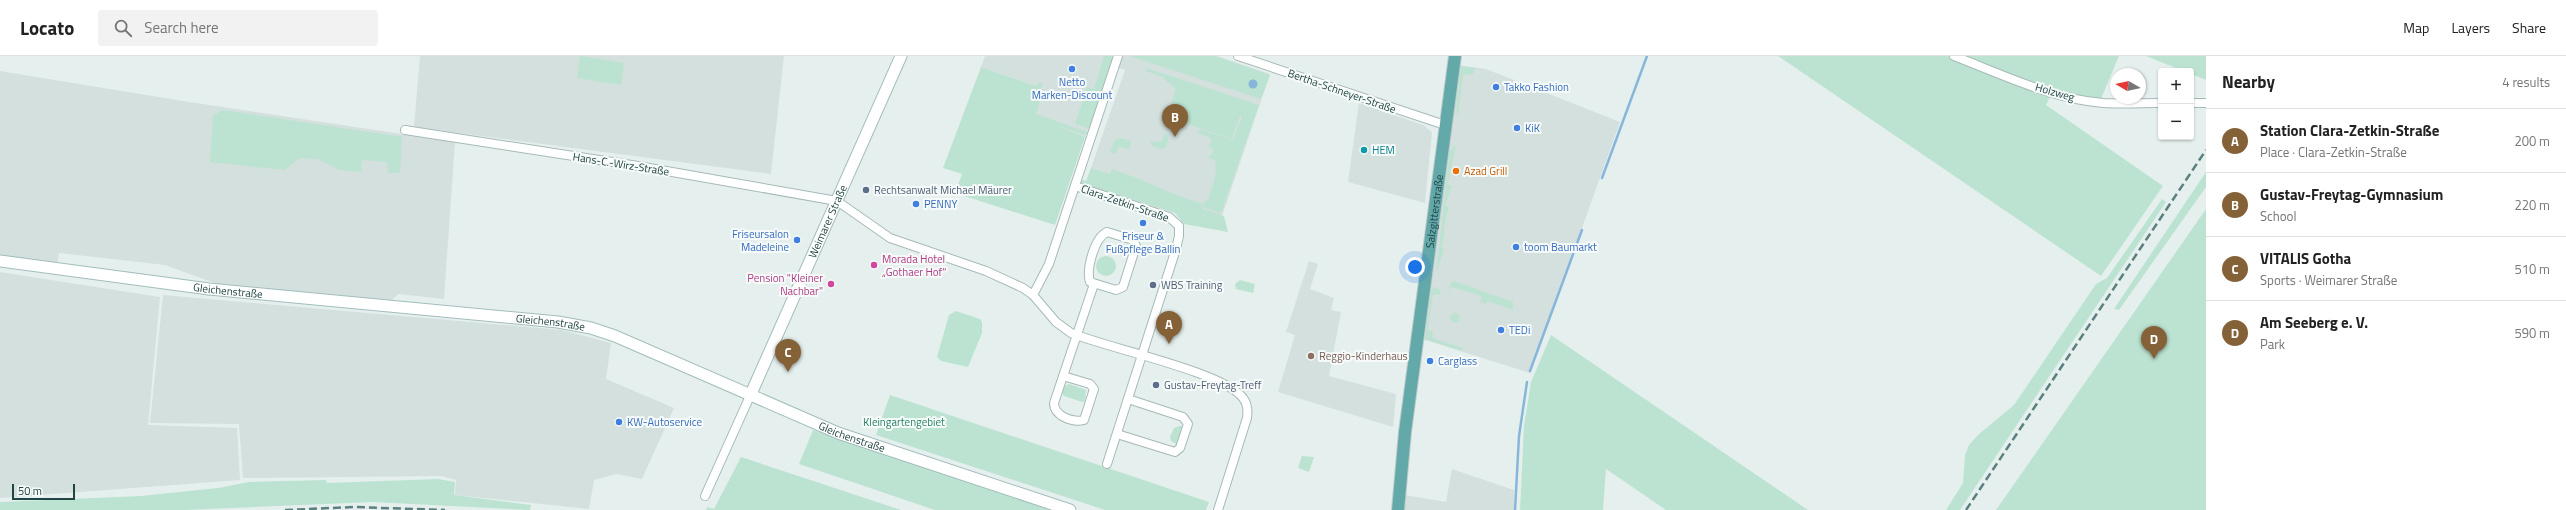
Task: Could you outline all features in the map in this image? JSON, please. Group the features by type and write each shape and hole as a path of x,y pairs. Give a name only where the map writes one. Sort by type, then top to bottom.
{"main road":[{"name":"Salzgitterstraße","path":"1398,510 1405,432 1455,56"}],"street":[{"name":"Weimarer Straße","path":"705,496 901,56"},
{"name":"Clara-Zetkin-Straße","path":"1033,295 1049,264 1118,56"},
{"name":"Bertha-Schneyer-Straße","path":"1238,56 1445,125"},
{"name":"Holzweg","path":"1954,56 2040,88 2070,97 2102,103 2158,102"},
{"path":"2194,102 2206,103"},
{"name":"Hans-C.-Wirz-Straße","path":"405,130 638,166 837,201"},
{"name":"Clara-Zetkin-Straße","path":"1075,186 1169,217 1179,226 1179,236 1176,249 1107,464"},
{"path":"837,201 890,238 986,271 1012,282 1033,295 1056,322 1077,336 1221,382 1240,394 1246,402 1247,418 1218,510"},
{"path":"1107,232 1133,240 1136,246 1123,287 1116,290 1094,284 1090,282 1087,275 1099,238 1107,232"},
{"name":"Gleichenstraße","path":"0,261 209,289 578,325 615,336 750,396 869,445 1070,510"},
{"path":"1063,376 1090,384 1094,389 1084,420 1078,421 1059,415 1055,410 1054,403 1063,376 1077,336 1094,284"},
{"path":"1117,434 1175,452 1180,448 1188,424 1183,417 1128,399"}],"shaded area":[{"path":"420,56 784,56 771,174 414,127"},
{"path":"985,56 1115,56 1100,101 1085,137 1026,114 1036,86 981,67"},
{"path":"1122,56 1217,56 1270,74 1222,216 1090,171 1125,70 1119,68"},
{"path":"1458,65 1486,69 1620,122 1530,373 1422,339"},
{"path":"0,71 189,102 455,142 444,299 398,294 391,301 220,285 165,265 59,253 57,266 0,256"},
{"name":"HEM","path":"1359,103 1423,125 1432,132 1425,203 1348,182"},
{"name":"Reggio-Kinderhaus","path":"1309,261 1318,264 1310,289 1334,298 1331,310 1341,312 1329,376 1396,394 1393,427 1278,392 1295,335 1286,332"},
{"path":"0,272 160,297 148,425 237,428 240,480 0,498"},
{"path":"163,295 562,330 611,343 606,379 674,408 642,479 617,474 594,480 589,509 455,495 456,480 441,476 243,478 239,424 150,423"},
{"path":"1452,469 1514,490 1514,510 1404,510 1405,495 1446,502"}],"green space":[{"path":"580,56 624,63 621,85 577,78"},
{"path":"1104,56 1115,56 1089,128 1075,124 1087,87 1094,89"},
{"path":"1130,56 1215,56 1270,75 1261,99"},
{"path":"1778,56 2119,56 2114,68 2110,68 2110,78 2101,99 2051,95 2046,105 2163,186 2101,276"},
{"path":"2146,56 2206,56 2206,80 2194,75 2194,68 2176,68"},
{"path":"1461,66 1475,68 1473,74 1463,75 1458,116 1456,110"},
{"path":"981,67 1036,86 1038,82 1043,84 1040,91 1043,92 1036,114 1087,132 1085,135 1055,125 1085,137 1055,225 955,193 962,174 943,168"},
{"path":"1146,68 1259,105 1221,213 1204,208 1203,202 1208,200 1216,174 1215,160 1208,158 1213,152 1212,147 1208,147 1211,143 1210,138 1198,133 1199,129 1233,140 1242,116 1240,116 1232,139 1178,121 1175,125 1169,111 1176,89 1162,77 1146,71"},
{"path":"222,110 402,137 400,173 388,173 387,162 362,160 361,172 339,170 318,159 300,158 285,170 210,162 213,116"},
{"path":"1165,133 1169,136 1166,147 1162,149 1152,146 1150,142 1162,141"},
{"path":"1121,138 1131,141 1129,150 1119,146 1116,154 1110,152 1114,141"},
{"path":"1456,144 1448,184 1452,186 1445,205 1449,208 1445,222 1442,248 1444,249 1436,273 1450,151"},
{"path":"1091,168 1110,174 1112,169 1203,204 1203,209 1224,216 1228,232 1184,224 1175,213 1083,184 1080,179 1086,181"},
{"path":"2206,172 2206,187 2119,310 2114,309"},
{"path":"2162,199 2166,202 1960,510 1946,510 1963,483 1965,455 1969,445 1979,434 2014,405 2096,284 2107,278"},
{"path":"2206,209 2206,510 1996,510"},
{"path":"1106,256 1113,259 1116,266 1113,273 1106,276 1099,273 1096,266 1099,259"},
{"path":"1240,280 1255,284 1253,293 1236,289 1235,284"},
{"path":"1454,281 1513,302 1513,310 1488,301 1486,304 1480,302 1482,296 1451,287 1449,295 1450,283"},
{"path":"1435,287 1440,290 1441,294 1433,295 1428,330 1433,332 1432,338 1463,348 1462,351 1425,339 1432,288"},
{"path":"956,311 980,319 982,322 982,333 968,367 941,361 937,357 949,315"},
{"path":"1455,313 1460,318 1455,323 1450,318"},
{"path":"1551,335 1808,510 1666,510 1606,469 1603,510 1520,510 1524,426 1531,382"},
{"path":"1069,384 1086,390 1085,401 1082,402 1064,396 1062,393 1065,386"},
{"name":"Kleingartengebiet","path":"890,395 1209,502 1206,510 1105,510 876,435"},
{"path":"1184,426 1178,445 1171,441 1170,437 1174,428"},
{"name":"Kleingartengebiet","path":"813,430 1053,510 935,510 799,464"},
{"path":"1302,456 1314,457 1309,472 1298,468"},
{"path":"741,457 901,510 706,510 707,507 714,509"},
{"path":"438,479 455,482 454,495 531,505 530,510 373,502 184,510 0,510 0,502 141,496 218,488 249,482 326,480 327,483"}],"water":[{"path":"1253,79 1258,84 1253,89 1248,84"}],"waterway":[{"path":"1602,178 1647,56"},
{"path":"1530,371 1582,230"},
{"path":"1515,510 1519,436 1527,382"}],"railway":[{"path":"1966,510 2206,150"},
{"path":"285,510 354,507 445,510"}],"place":[{"name":"Netto Marken-Discount","path":"1072,69"},
{"name":"Takko Fashion","path":"1496,87"},
{"name":"KiK","path":"1517,128"},
{"name":"Gustav-Freytag-Gymnasium","path":"1175,137"},
{"name":"HEM","path":"1364,150"},
{"name":"Azad Grill","path":"1456,171"},
{"name":"Rechtsanwalt Michael Mäurer","path":"866,190"},
{"name":"PENNY","path":"916,204"},
{"name":"Friseur & Fußpflege Ballin","path":"1143,223"},
{"name":"Friseursalon Madeleine","path":"797,240"},
{"name":"toom Baumarkt","path":"1516,247"},
{"name":"Morada Hotel „Gothaer Hof“","path":"874,265"},
{"name":"Pension \"Kleiner Nachbar\"","path":"831,284"},
{"name":"WBS Training","path":"1153,285"},
{"name":"TEDi","path":"1501,330"},
{"name":"Station Clara-Zetkin-Straße","path":"1169,344"},
{"name":"Reggio-Kinderhaus","path":"1311,356"},
{"name":"Am Seeberg e. V.","path":"2154,359"},
{"name":"Carglass","path":"1430,361"},
{"name":"VITALIS Gotha","path":"788,372"},
{"name":"Gustav-Freytag-Treff","path":"1156,385"},
{"name":"KW-Autoservice","path":"619,422"}]}
